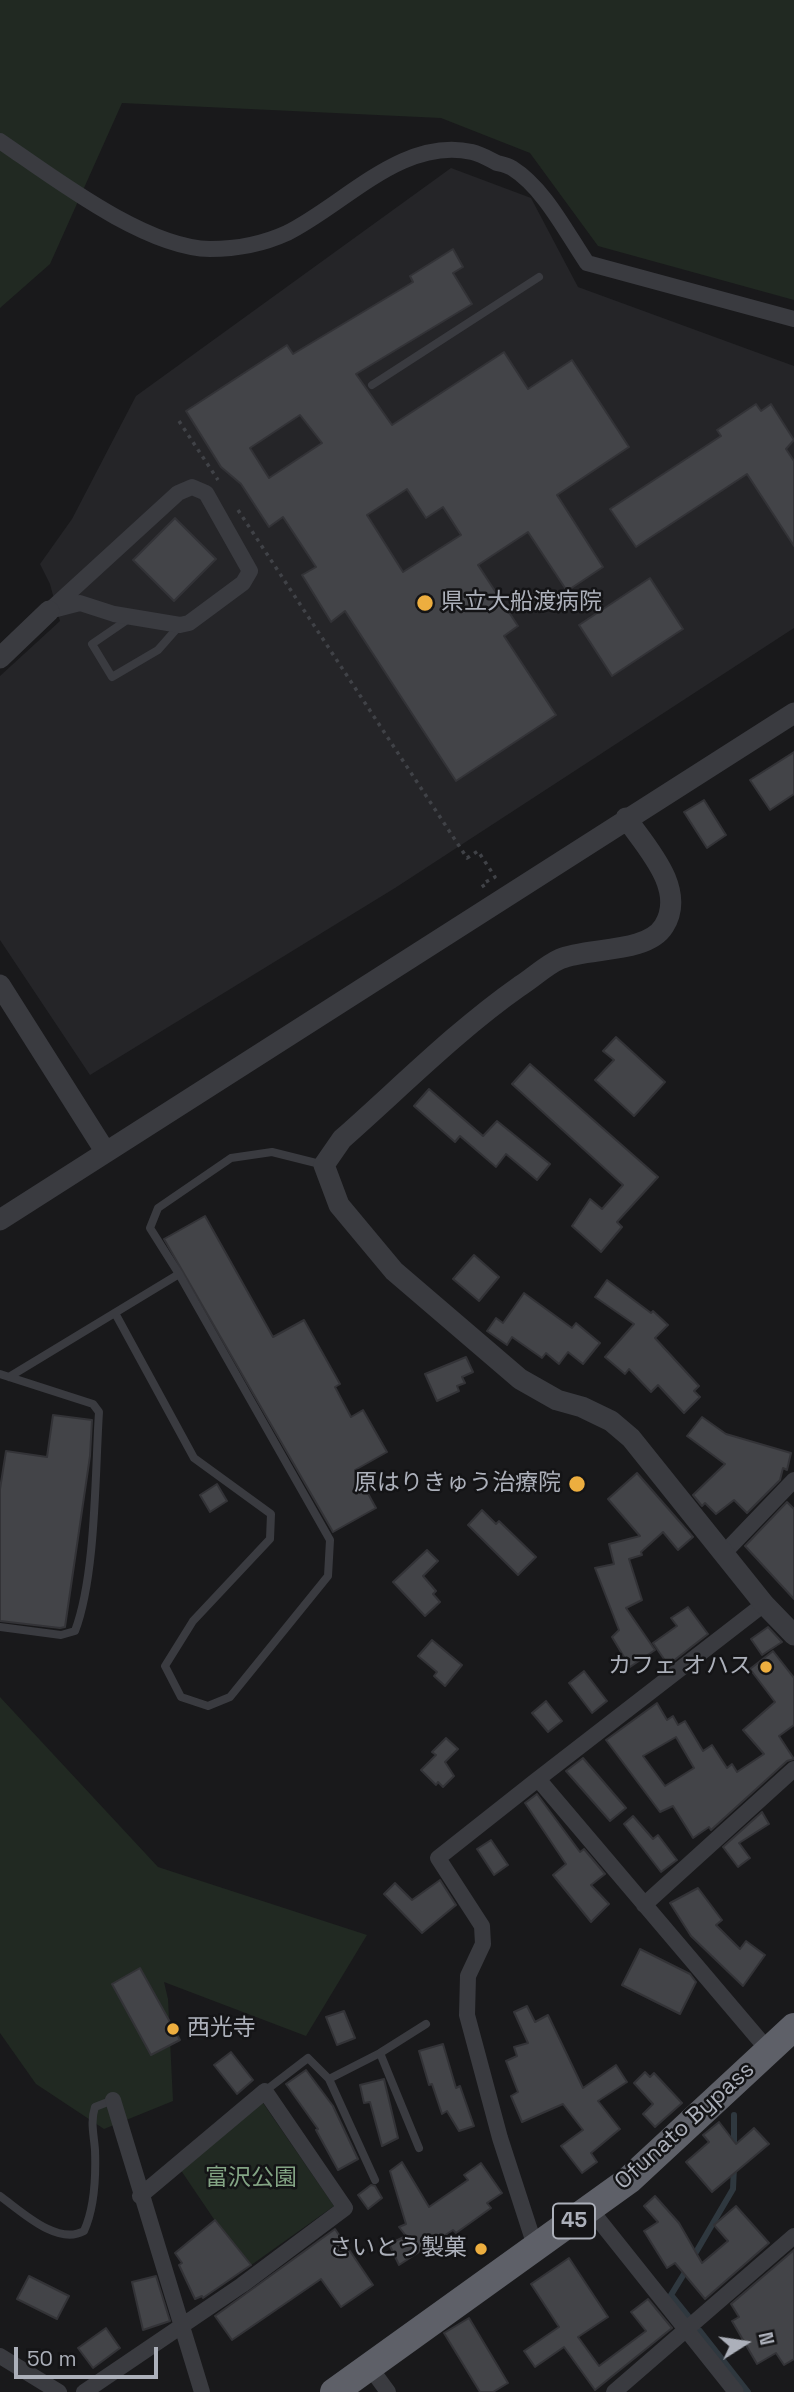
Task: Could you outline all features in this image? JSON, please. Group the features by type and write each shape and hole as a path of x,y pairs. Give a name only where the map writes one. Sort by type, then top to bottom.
{"highway":[{"name":"Ofunato Bypass","path":"334,2392 536,2249 628,2180 794,2026"}],"street":[{"path":"0,141 140,229 180,244 208,249 238,247 288,232 374,177 419,155 454,150 474,152 511,168 537,192 587,263 794,320"},
{"path":"0,658 49,611 178,494 192,487 206,493 250,571 241,584 189,623 180,625 132,617 80,603 49,611"},
{"path":"93,571 92,592 99,609"},
{"path":"0,1220 794,713"},
{"path":"626,818 658,864 670,887 672,908 663,928 645,941 560,959 492,1006 437,1051 342,1139 324,1165 339,1205 394,1271 520,1379 557,1400 582,1407 611,1421 631,1438 764,1604 794,1635"},
{"path":"0,985 105,1151"},
{"path":"724,1553 794,1480"},
{"path":"536,2249 500,2138 467,2015 468,1976 485,1935 482,1926 438,1858 764,1604"},
{"path":"644,1905 794,1769"},
{"path":"538,1779 768,2050"},
{"path":"84,2392 242,2284 345,2208 265,2091 140,2196"},
{"path":"113,2100 140,2196 202,2392"},
{"path":"590,2209 736,2392"},
{"path":"614,2392 794,2236"},
{"path":"0,2356 59,2392"},
{"path":"369,2366 388,2392"}],"lane":[{"path":"372,385 539,277"},
{"path":"132,617 92,644 112,677 158,650 180,625"},
{"path":"115,1313 194,1458 271,1514 270,1539 193,1621 165,1666 181,1697 208,1706 230,1697 328,1576 330,1540 150,1228 158,1208 231,1158 272,1152 324,1165"},
{"path":"4,1375 115,1313 178,1274"},
{"path":"0,1627 61,1635 75,1631 81,1615 89,1556 99,1412 93,1404 4,1375"},
{"path":"328,2079 380,2053 426,2024"},
{"path":"380,2053 419,2148"},
{"path":"265,2091 307,2058 328,2079 375,2180"},
{"path":"0,2196 39,2224 68,2236 84,2231 92,2213 95,2152 91,2119 95,2107 113,2100"}],"path":[{"path":"179,421 225,490"},
{"path":"232,502 467,858 478,851 495,877 482,884 493,903"}],"shaded area":[{"name":"県立大船渡病院","path":"451,168 531,198 578,287 794,366 794,628 395,888 90,1075 0,940 0,676 60,621 50,584 40,564 72,519 136,396"}],"green space":[{"path":"0,0 794,0 794,300 598,246 530,153 441,118 122,103 50,264 0,308"},
{"path":"0,1697 158,1867 367,1935 306,2036 164,1982 168,1999 173,2101 104,2129 36,2084 0,2033"},
{"name":"富沢公園","path":"261,2100 334,2206 247,2268 178,2166"}],"building":[{"path":"453,249 463,267 453,273 472,304 356,374 392,425 504,352 528,389 572,360 629,447 557,495 603,567 567,591 528,532 478,565 518,626 504,636 556,715 456,781 345,611 331,622 302,575 316,567 283,517 269,527 241,484 221,467 186,411 287,345 293,354 413,282 410,276","holes":["300,415 322,443 269,478 250,448","407,489 426,518 443,507 461,535 403,572 367,515"]},
{"path":"756,404 761,411 771,404 794,440 786,449 794,461 794,546 747,474 636,547 610,509 721,436 717,430"},
{"path":"175,518 216,559 174,601 133,560"},
{"path":"650,578 683,629 612,676 579,625"},
{"path":"794,752 794,794 770,810 750,780"},
{"path":"704,800 726,835 707,848 684,812"},
{"path":"616,1037 665,1082 634,1116 595,1080 614,1060 603,1051"},
{"path":"530,1064 658,1177 617,1222 622,1227 601,1252 572,1226 590,1199 602,1209 623,1185 512,1084"},
{"path":"429,1089 483,1136 497,1121 550,1164 537,1180 506,1154 496,1167 460,1136 455,1142 414,1106"},
{"path":"205,1216 273,1337 304,1320 340,1384 335,1387 351,1417 363,1410 387,1452 355,1470 376,1508 333,1532 164,1239"},
{"path":"474,1255 499,1277 479,1301 453,1279"},
{"path":"607,1280 651,1313 653,1311 668,1325 655,1338 699,1386 694,1391 700,1397 684,1413 658,1385 651,1392 629,1369 625,1374 605,1357 634,1324 595,1297"},
{"path":"524,1293 572,1328 576,1323 600,1343 583,1364 568,1352 559,1364 546,1353 542,1358 512,1337 507,1345 487,1331 496,1318 503,1323"},
{"path":"466,1357 473,1372 462,1377 465,1383 457,1386 459,1391 437,1401 425,1374"},
{"path":"53,1415 92,1420 90,1456 65,1627 60,1628 0,1621 0,1489 6,1451 47,1457"},
{"path":"702,1417 726,1434 791,1453 787,1470 783,1468 780,1480 747,1513 734,1500 716,1514 705,1503 702,1506 693,1495 725,1464 687,1436"},
{"path":"637,1473 693,1537 678,1550 663,1532 641,1552 642,1555 629,1559 642,1600 626,1608 655,1650 630,1667 612,1637 619,1630 595,1568 614,1564 609,1544 640,1536 608,1499"},
{"path":"217,1484 227,1501 210,1512 200,1495"},
{"path":"787,1502 794,1509 794,1599 745,1546"},
{"path":"482,1510 496,1524 499,1521 536,1557 518,1575 468,1525"},
{"path":"427,1550 438,1561 423,1576 436,1591 433,1594 440,1602 425,1616 393,1582"},
{"path":"688,1607 708,1634 668,1665 653,1643 677,1626 671,1618"},
{"path":"768,1627 782,1642 762,1655 751,1639"},
{"path":"432,1640 462,1665 445,1686 434,1676 437,1672 418,1656"},
{"path":"773,1651 794,1678 794,1725 779,1736 794,1759 787,1761 711,1830 709,1827 693,1838 673,1806 660,1812 606,1740 657,1703 667,1720 673,1716 678,1725 685,1721 703,1751 712,1745 727,1768 732,1764 737,1772 764,1754 743,1730 775,1702 750,1669","holes":["676,1737 694,1768 665,1786 643,1756"]},
{"path":"584,1671 607,1701 592,1713 569,1683"},
{"path":"546,1701 562,1721 548,1732 532,1713"},
{"path":"446,1738 458,1749 445,1762 454,1776 443,1787 438,1782 436,1785 421,1770 436,1755 432,1752"},
{"path":"583,1758 626,1808 610,1821 566,1771"},
{"path":"537,1794 580,1852 584,1849 605,1874 591,1885 609,1904 591,1922 553,1875 566,1864 525,1803"},
{"path":"762,1812 769,1824 739,1843 750,1858 738,1867 723,1847"},
{"path":"633,1816 653,1839 658,1835 677,1860 661,1872 624,1824"},
{"path":"491,1840 508,1865 494,1875 477,1849"},
{"path":"440,1880 456,1905 422,1933 384,1894 395,1883 412,1900"},
{"path":"698,1888 722,1920 716,1925 740,1949 746,1941 765,1955 743,1986 691,1936 670,1903"},
{"path":"640,1949 690,1974 696,1982 680,2014 622,1985"},
{"path":"140,1968 180,2040 151,2055 112,1984"},
{"path":"527,2006 535,2022 548,2015 583,2088 616,2065 627,2082 598,2101 620,2129 591,2153 597,2162 582,2173 561,2146 583,2130 563,2104 522,2122 511,2096 518,2092 506,2061 517,2056 514,2047 528,2043 514,2012"},
{"path":"344,2011 355,2038 337,2045 326,2017"},
{"path":"443,2044 456,2088 460,2086 474,2126 459,2131 447,2111 442,2114 432,2084 429,2085 419,2051"},
{"path":"231,2052 253,2080 237,2094 214,2065"},
{"path":"306,2070 333,2106 358,2159 338,2170 316,2130 318,2129 286,2084"},
{"path":"645,2072 650,2077 654,2073 682,2103 655,2127 643,2114 653,2104 634,2083"},
{"path":"384,2079 398,2138 382,2146 370,2102 364,2103 360,2085"},
{"path":"719,2122 736,2144 754,2128 769,2144 712,2192 686,2162 709,2142 703,2135"},
{"path":"402,2162 429,2207 468,2180 464,2175 481,2163 502,2193 487,2203 491,2208 456,2233 453,2230 399,2265 389,2244 406,2236 399,2227 406,2224 390,2171"},
{"path":"371,2185 375,2186 382,2198 368,2209 358,2195"},
{"path":"655,2196 679,2223 702,2263 728,2241 714,2225 736,2206 769,2243 705,2299 675,2263 667,2268 644,2231 658,2222 644,2206"},
{"path":"215,2220 251,2265 203,2298 202,2296 195,2299 179,2265 182,2263 175,2253"},
{"path":"335,2229 373,2285 341,2307 321,2279 232,2340 215,2316"},
{"path":"794,2250 794,2359 784,2365 776,2353 757,2364 732,2321 739,2317 731,2304"},
{"path":"569,2258 608,2317 578,2337 599,2366 646,2331 631,2312 648,2299 672,2328 595,2390 564,2347 535,2367 524,2351 559,2327 531,2284"},
{"path":"29,2276 69,2296 57,2319 17,2299"},
{"path":"156,2276 170,2321 143,2330 132,2282"},
{"path":"469,2318 508,2383 493,2392 480,2392 444,2333"},
{"path":"106,2328 120,2348 93,2368 78,2348"}],"waterway":[{"path":"734,2115 734,2148"},
{"path":"692,2259 733,2189 734,2166"},
{"path":"687,2269 671,2295 688,2316"},
{"path":"700,2331 748,2392"}],"place":[{"name":"県立大船渡病院","path":"425,603"},
{"name":"原はりきゅう治療院","path":"577,1484"},
{"name":"カフェ オハス","path":"766,1667"},
{"name":"西光寺","path":"173,2029"},
{"name":"さいとう製菓","path":"481,2249"}]}
